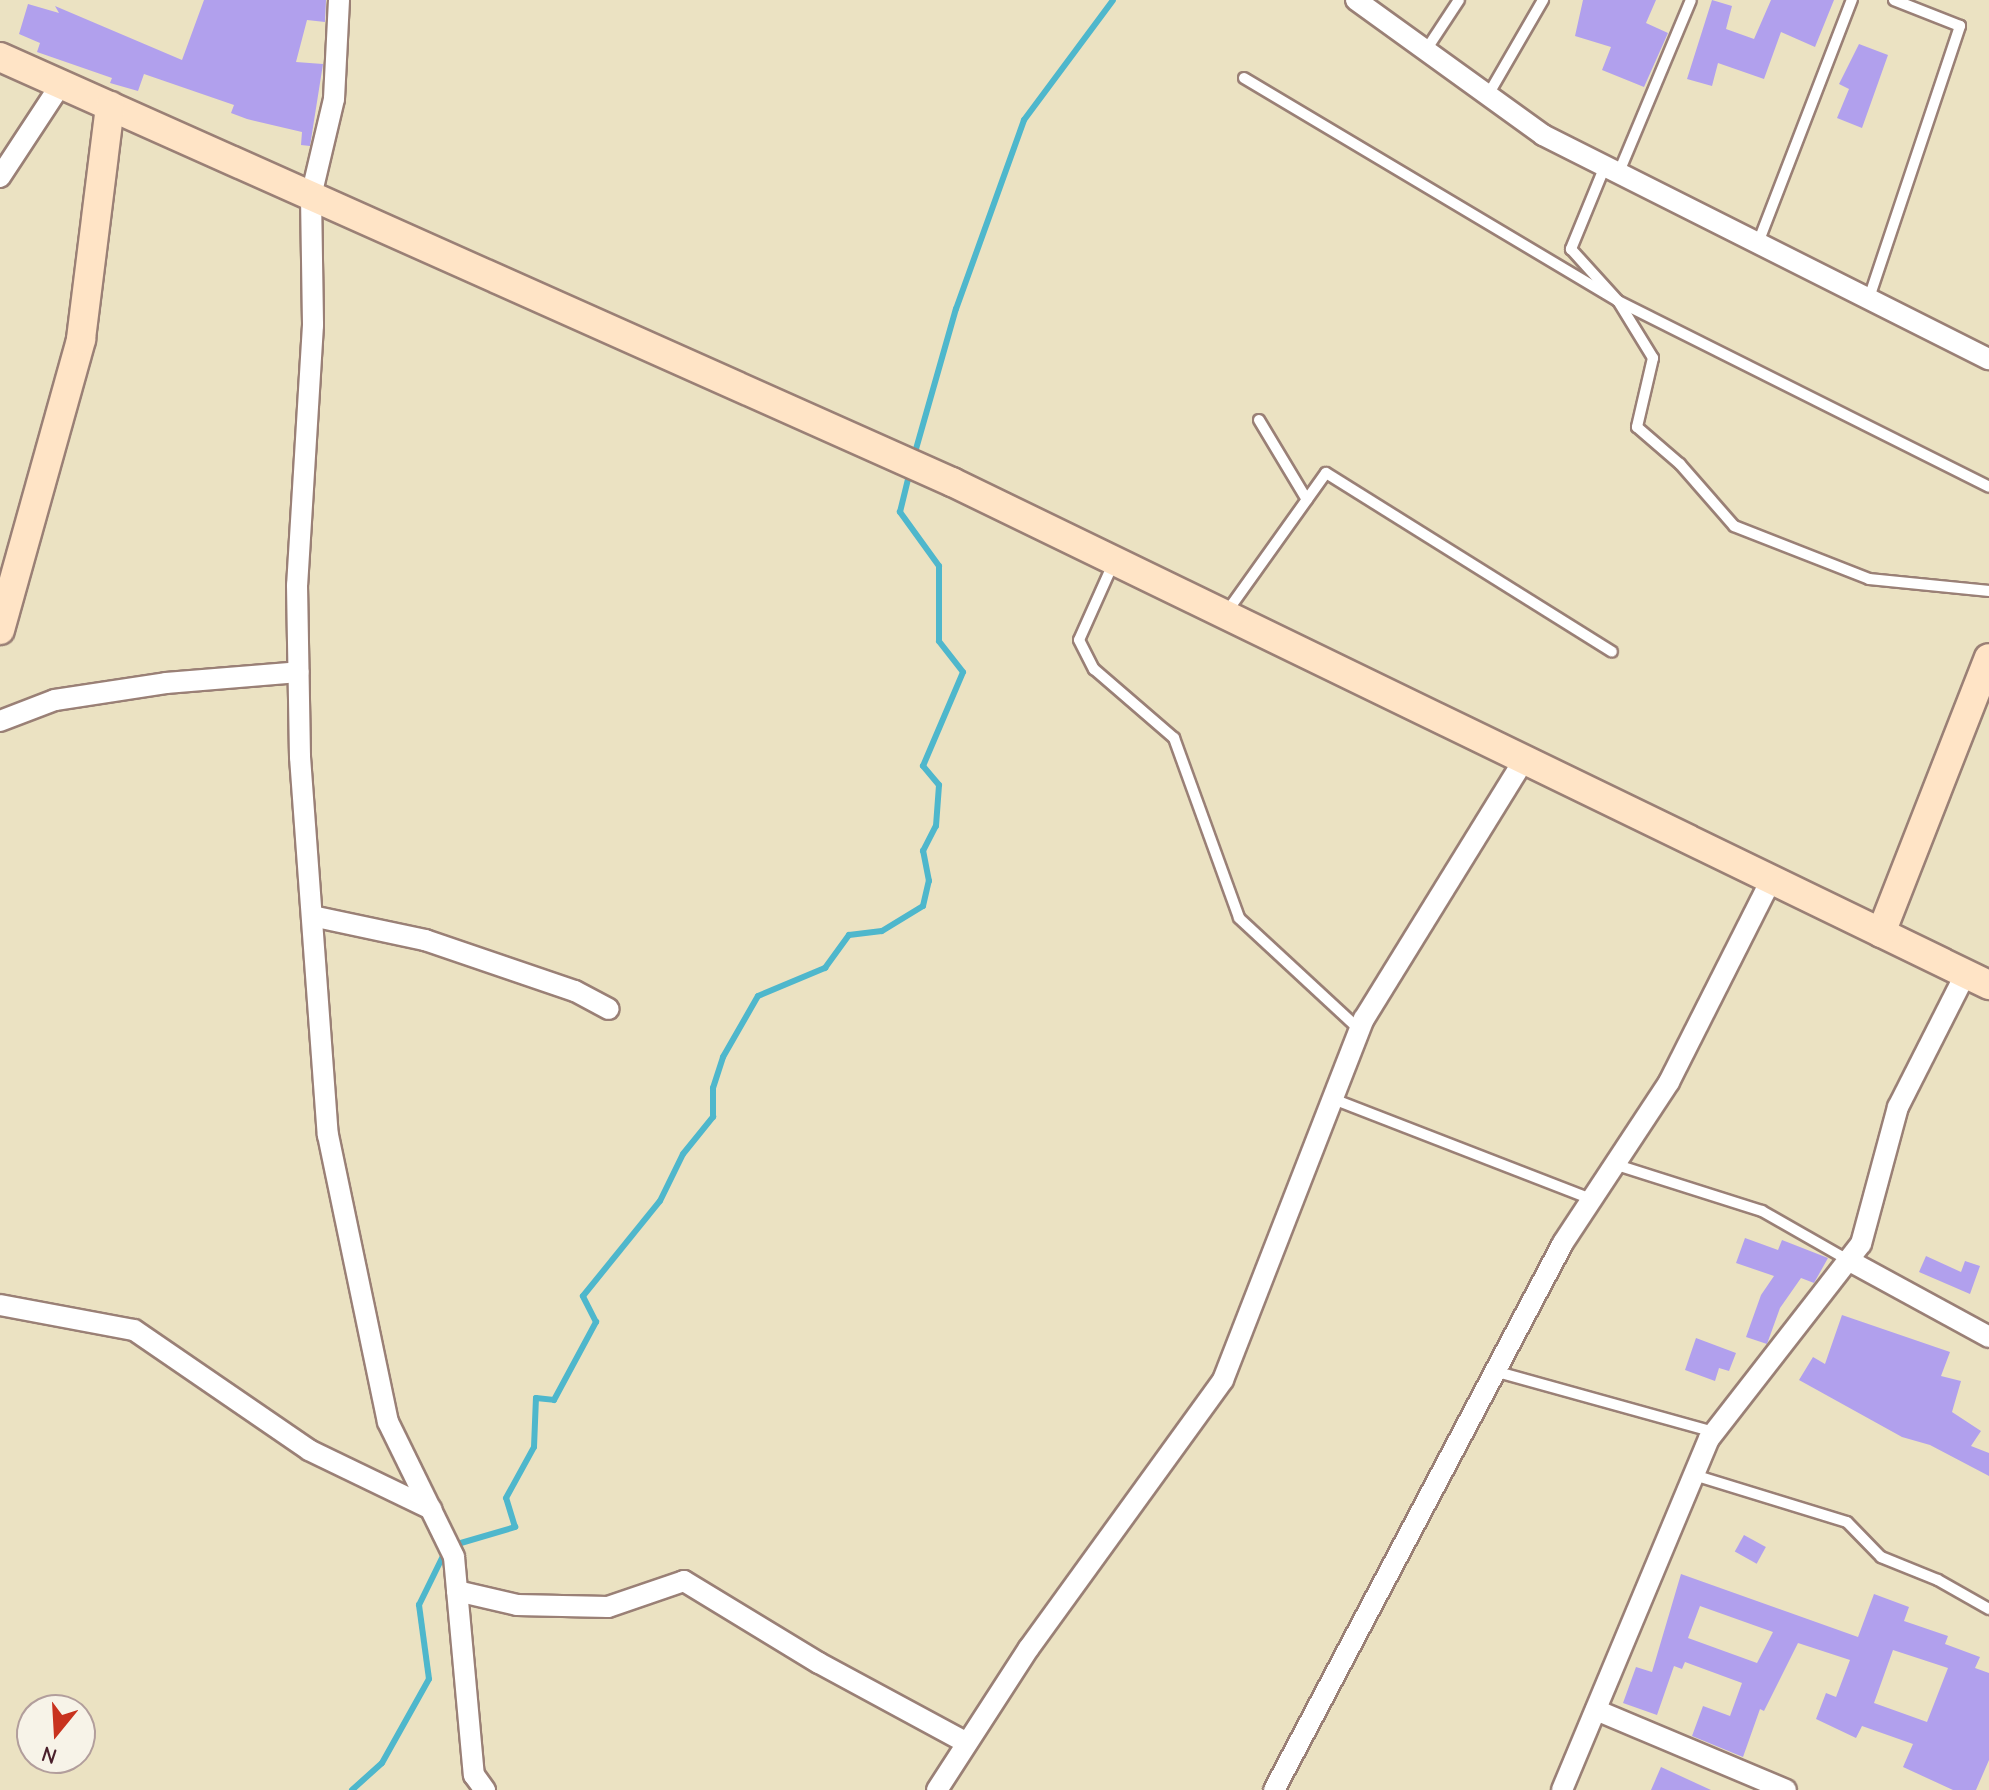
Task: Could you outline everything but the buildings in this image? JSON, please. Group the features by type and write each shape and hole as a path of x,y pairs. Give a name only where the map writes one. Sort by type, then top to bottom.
{"main road":[{"path":"0,57 792,411 1049,530 1977,979"},
{"path":"0,630 81,339 110,106"},
{"path":"1881,933 1989,658"}],"street":[{"path":"339,0 334,99 311,196 313,325 297,585 312,916 328,1135 388,1422 454,1557 474,1775 485,1790"},
{"path":"1356,0 1543,135 1989,359"},
{"path":"0,177 61,84"},
{"path":"0,721 55,700 166,683 299,672"},
{"path":"937,1790 1029,1648 1223,1380 1360,1030 1524,760"},
{"path":"1274,1790 1563,1243 1669,1082 1771,880"},
{"path":"312,916 425,940 575,991 609,1009"},
{"path":"1562,1790 1714,1432 1861,1244 1898,1107 1977,979"},
{"path":"1848,1260 1989,1337"},
{"path":"0,1305 134,1330 309,1450 431,1509"},
{"path":"457,1591 517,1605 608,1607 684,1581 967,1743"},
{"path":"1596,1710 1786,1790"}],"lane":[{"path":"1426,50 1459,0"},
{"path":"1488,95 1543,0"},
{"path":"1691,0 1571,249 1618,301 1653,358 1637,427 1680,464 1734,526 1869,579 1989,591"},
{"path":"1758,243 1852,0"},
{"path":"1869,298 1960,26 1894,0"},
{"path":"1244,78 1618,301 1989,487"},
{"path":"1259,420 1307,500"},
{"path":"1225,615 1326,473 1612,652"},
{"path":"1114,561 1079,640 1094,669 1174,738 1239,918 1360,1030"},
{"path":"1333,1099 1593,1200"},
{"path":"1617,1165 1762,1211 1848,1260"},
{"path":"1494,1371 1714,1432"},
{"path":"1694,1475 1847,1522 1881,1557 1938,1580 1989,1609"}],"waterway":[{"path":"914,456 956,309 1024,120 1113,0"},
{"path":"454,1545 515,1527 506,1498 534,1447 536,1398 554,1400 596,1322 583,1296 660,1201 683,1154 713,1117 713,1088 723,1057 758,996 825,968 849,935 882,931 923,906 929,881 923,851 936,826 939,785 923,766 963,672 939,641 939,566 900,512 910,471"},
{"path":"352,1790 382,1763 429,1679 419,1605 446,1550"}]}
